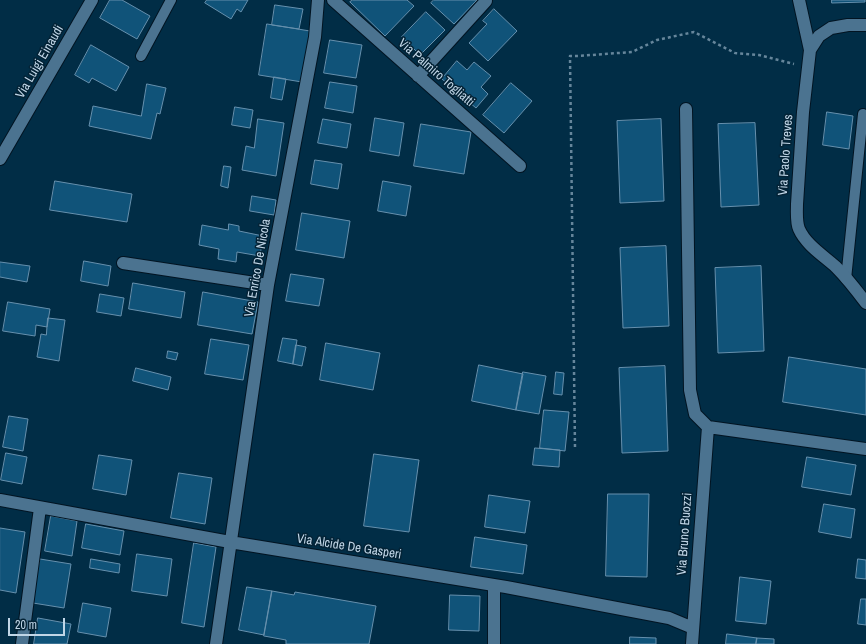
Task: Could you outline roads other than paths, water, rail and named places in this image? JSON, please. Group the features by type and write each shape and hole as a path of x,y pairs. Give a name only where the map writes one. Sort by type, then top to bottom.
{"street":[{"name":"Via Luigi Einaudi","path":"0,159 92,0"},
{"name":"Via Enrico De Nicola","path":"216,644 268,286 315,37 318,0"},
{"name":"Via Palmiro Togliatti","path":"333,0 520,166"},
{"path":"799,0 810,50"},
{"path":"418,76 486,1"},
{"name":"Via Paolo Treves","path":"866,25 848,25 831,28 819,36 810,50 803,112 797,219 803,236 846,279 866,303"},
{"path":"686,110 690,390 695,414 708,427 866,449"},
{"path":"123,263 268,286"},
{"name":"Via Bruno Buozzi","path":"692,644 708,427"},
{"name":"Via Alcide De Gasperi","path":"0,500 230,542 494,585 669,618 692,628"},
{"path":"22,644 40,508"},
{"path":"494,585 494,644"}],"lane":[{"path":"141,56 171,0"},
{"path":"846,279 863,114"}]}
